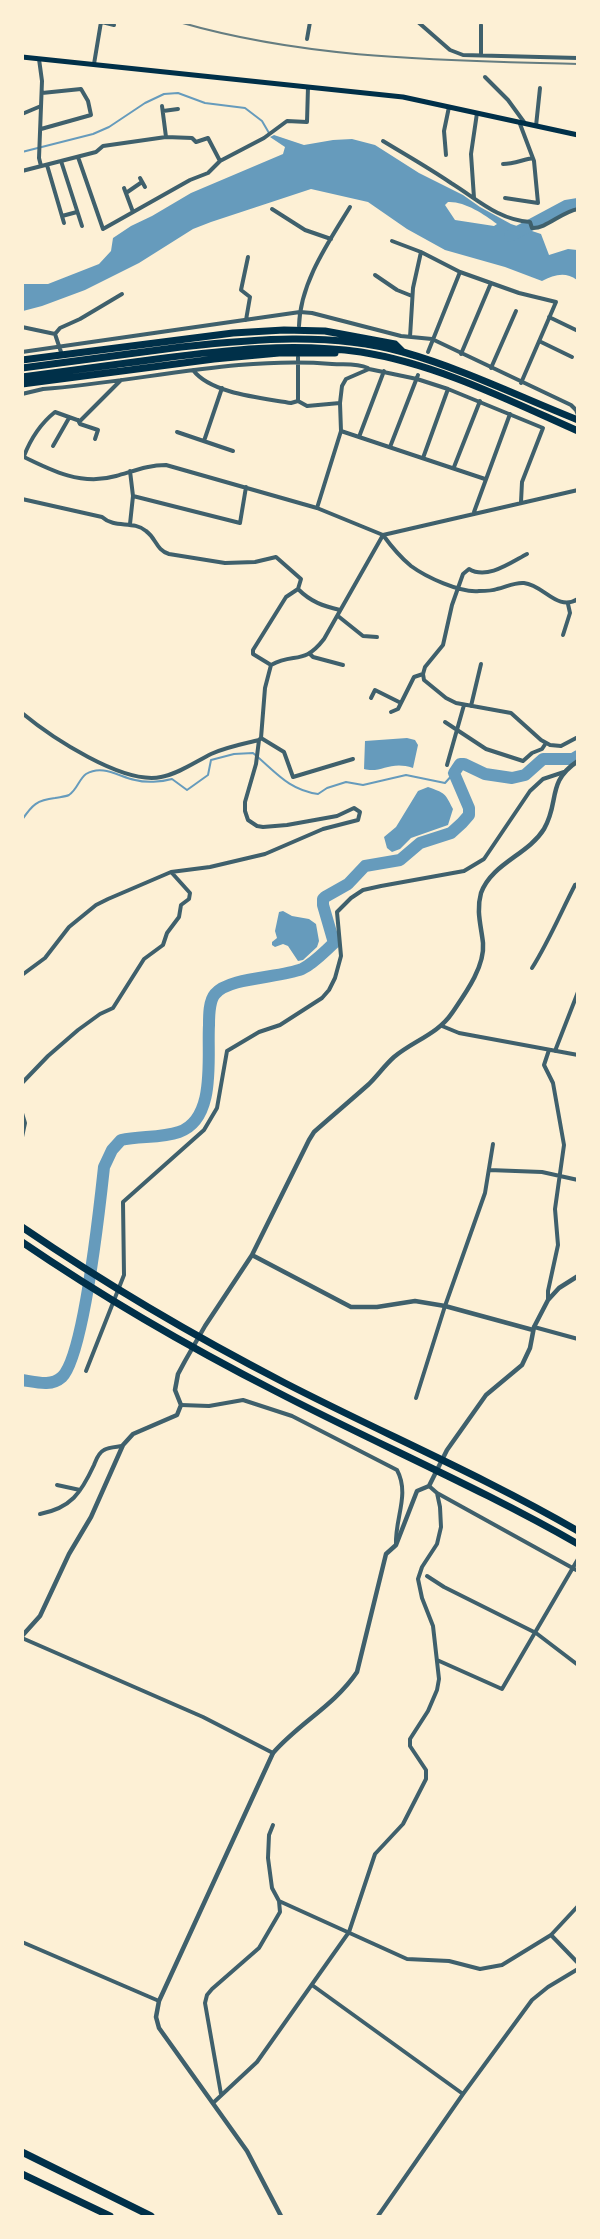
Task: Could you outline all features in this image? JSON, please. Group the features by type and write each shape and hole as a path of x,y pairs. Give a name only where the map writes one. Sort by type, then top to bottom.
{"highway":[{"path":"22,360 232,333 284,330 325,331 395,344 404,352"},
{"path":"22,368 168,349 279,338 353,342 404,352 458,370 578,420"},
{"path":"22,377 235,349 324,348 361,352 398,360 451,376 578,431"},
{"path":"22,384 214,358 279,353 361,352"},
{"path":"22,1227 144,1306 286,1383 578,1531"},
{"path":"22,1242 138,1317 277,1392 430,1467 578,1544"},
{"path":"22,2152 151,2217"},
{"path":"22,2174 110,2217"}],"main road":[{"path":"22,57 403,97 578,135"}],"street":[{"path":"94,64 102,22 114,25"},
{"path":"307,39 310,22"},
{"path":"418,22 450,51 463,55 578,58"},
{"path":"481,55 482,25"},
{"path":"39,58 42,93 40,152 64,223"},
{"path":"485,77 508,100 523,124 533,158 538,202 505,198"},
{"path":"78,157 103,229 190,180 208,174 220,161 264,138 287,121 308,122 309,87"},
{"path":"536,127 540,88"},
{"path":"41,129 91,115 88,101 81,89 42,93"},
{"path":"22,114 41,106"},
{"path":"446,156 444,131 448,107"},
{"path":"166,137 162,109 178,109"},
{"path":"474,199 471,154 477,113"},
{"path":"22,171 96,152 103,146 166,137 192,138 196,142 208,138 220,161"},
{"path":"383,141 474,199 513,221 530,222 532,228 537,228 566,211 578,209"},
{"path":"502,164 512,164 519,160 533,158"},
{"path":"61,161 82,226"},
{"path":"133,212 125,190 141,180 145,187"},
{"path":"299,326 300,312 313,273 350,207"},
{"path":"272,209 305,230 331,238"},
{"path":"62,216 77,212"},
{"path":"392,241 421,252 460,272 519,293 556,302 521,383"},
{"path":"410,337 412,296 421,252"},
{"path":"246,320 250,297 241,290 248,257"},
{"path":"428,352 460,272"},
{"path":"375,275 397,290 412,296"},
{"path":"461,354 491,283"},
{"path":"55,334 60,328 122,294"},
{"path":"491,368 516,311"},
{"path":"22,352 300,312 410,337 432,339 571,405 577,412"},
{"path":"549,317 578,331"},
{"path":"22,327 55,334"},
{"path":"55,334 62,356"},
{"path":"539,341 572,357"},
{"path":"298,360 298,401"},
{"path":"22,394 43,389 193,370 298,360 360,365 369,369 417,377 543,428 522,482 521,502"},
{"path":"317,508 341,431 342,386 346,379 369,369"},
{"path":"193,370 197,376 237,393 291,403 298,401 307,406 340,403"},
{"path":"360,437 384,371"},
{"path":"390,447 417,377"},
{"path":"122,380 80,421 55,412 48,417 34,434 23,456 54,472 77,478 105,479 149,465 166,465 317,508 383,535 394,550 412,567 459,589 476,592 524,583 535,586 562,603 568,604 578,599"},
{"path":"204,441 222,388"},
{"path":"423,458 448,389"},
{"path":"454,467 480,401"},
{"path":"473,513 510,414"},
{"path":"53,446 69,418"},
{"path":"78,420 80,424 98,430 95,439"},
{"path":"341,431 485,479"},
{"path":"177,432 233,451"},
{"path":"130,471 133,496 130,524"},
{"path":"133,496 240,523 246,487"},
{"path":"22,499 102,517 116,524 130,524 146,530 162,552 169,554 225,563 255,562 276,556 301,579 298,589 286,597 253,650 253,654 271,665 314,652 338,616 383,535 578,490"},
{"path":"527,555 498,570 479,573 469,569 463,574 452,605 443,645 426,667 423,674 424,680 440,694 456,703 511,713 546,743 561,746 578,737"},
{"path":"298,589 308,599 340,610"},
{"path":"563,635 570,613 568,604"},
{"path":"338,616 363,636 377,637"},
{"path":"310,654 313,657 344,665"},
{"path":"471,706 481,664"},
{"path":"22,975 45,958 69,927 96,905 171,872 210,867 265,854 323,829 357,819 360,813 354,808 337,816 287,825 257,826 248,820 244,811 245,802 256,764 271,665"},
{"path":"391,712 398,709 414,677 423,674"},
{"path":"371,698 375,690 401,703"},
{"path":"447,765 464,705"},
{"path":"22,713 57,740 78,752 122,773 143,779 167,775 214,753 260,739 284,752 293,777 353,759"},
{"path":"445,722 486,749 523,761 532,753 542,749 546,743"},
{"path":"273,1753 203,1717 22,1637 40,1616 69,1554 91,1516 123,1445 133,1434 177,1415 181,1405 175,1390 178,1374 205,1326 252,1255 304,1147 314,1132 370,1083 395,1056 442,1026 462,997 483,956 478,910 485,884 492,874 525,850 544,829 551,814 558,781 564,772 578,761"},
{"path":"86,1371 124,1275 123,1202 204,1130 217,1108 227,1051 259,1032 280,1025 322,998 329,990 341,956 336,919 340,907 363,890 464,871 475,866 484,859 530,790 543,779 564,772"},
{"path":"22,1083 78,1030 113,1008 144,959 163,945 167,933 179,917 182,905 189,899 190,893 171,872"},
{"path":"532,968 543,952 550,932 575,885 578,884"},
{"path":"555,1051 578,992"},
{"path":"442,1026 459,1033 578,1055"},
{"path":"548,1300 558,1245 555,1209 564,1144 553,1083 544,1065 549,1050"},
{"path":"22,1113 25,1123 22,1137"},
{"path":"416,1398 485,1192 493,1144"},
{"path":"489,1170 542,1172 559,1178 578,1180"},
{"path":"252,1255 351,1307 377,1307 415,1301 445,1306 578,1339"},
{"path":"281,2217 247,2151 159,2028 156,2017 159,2001 273,1753 281,1743 333,1702 357,1672 386,1554 396,1545 417,1491 430,1485 447,1450 486,1395 522,1365 530,1348 533,1328 548,1300 559,1288 578,1276"},
{"path":"181,1405 209,1406 243,1401 292,1416 397,1470 402,1479 403,1494 398,1516 396,1545"},
{"path":"40,1514 62,1509 69,1504 80,1490 99,1454 105,1449 123,1445"},
{"path":"57,1485 80,1490"},
{"path":"430,1485 437,1493 575,1564 578,1571"},
{"path":"213,2103 257,2062 349,1932 375,1854 403,1824 426,1779 426,1770 410,1746 410,1739 428,1711 439,1679 433,1626 422,1598 418,1579 422,1567 437,1544 441,1527 437,1493"},
{"path":"437,1660 502,1689 575,1564"},
{"path":"427,1576 444,1587 536,1633 578,1665"},
{"path":"221,2095 205,2003 207,1995 259,1948 280,1912 279,1901 272,1888 268,1858 269,1835 273,1825"},
{"path":"279,1901 407,1959 449,1961 480,1968 502,1965 551,1935 578,1906"},
{"path":"551,1935 578,1963"},
{"path":"22,1942 159,2001"},
{"path":"378,2217 463,2094 532,2000 548,1987 578,1969"},
{"path":"312,1985 463,2094"}],"water":[{"path":"274,135 304,145 352,139 375,145 419,173 463,195 511,224 541,234 549,255 568,249 577,250 577,280 560,275 542,281 505,267 445,250 407,229 368,202 311,189 193,229 139,263 85,290 23,311 23,284 48,284 99,264 111,251 113,238 131,226 191,193 283,154 285,147 270,137","holes":["448,202 474,209 497,224 494,226 455,220 445,205"]},
{"path":"407,738 415,740 418,745 413,768 398,765 376,770 364,769 365,741"},
{"path":"428,787 444,794 453,809 448,825 411,838 400,849 392,852 387,848 384,837 396,827 418,791"},
{"path":"283,911 292,916 309,919 316,924 319,941 317,947 303,960 298,961 288,946 283,944 275,947 272,945 277,938 275,931 279,912"}],"waterway":[{"path":"22,152 93,134 164,94 178,93 205,103 245,108 262,121 269,133"},
{"path":"510,236 566,206 578,204"},
{"path":"22,820 39,802 69,795 84,776 92,771 111,772 144,782 172,779 187,790 208,775 211,760 234,754 253,753 290,784 307,792 318,794 327,788 346,782 363,785 406,775 445,783 454,773"},
{"path":"22,1380 53,1382 62,1377 70,1363 90,1278 104,1167 112,1150 121,1140 179,1132 191,1125 199,1114 205,1101 208,1085 209,1013 215,994 231,984 293,972 311,964 334,943 323,905 325,897 348,884 365,866 400,860 420,843 451,833 462,823 469,815 469,808 454,773 460,764 485,774 512,778 525,775 543,759 573,759 578,756"}],"railway":[{"path":"179,22 228,35 327,51 427,59 578,64"}]}
